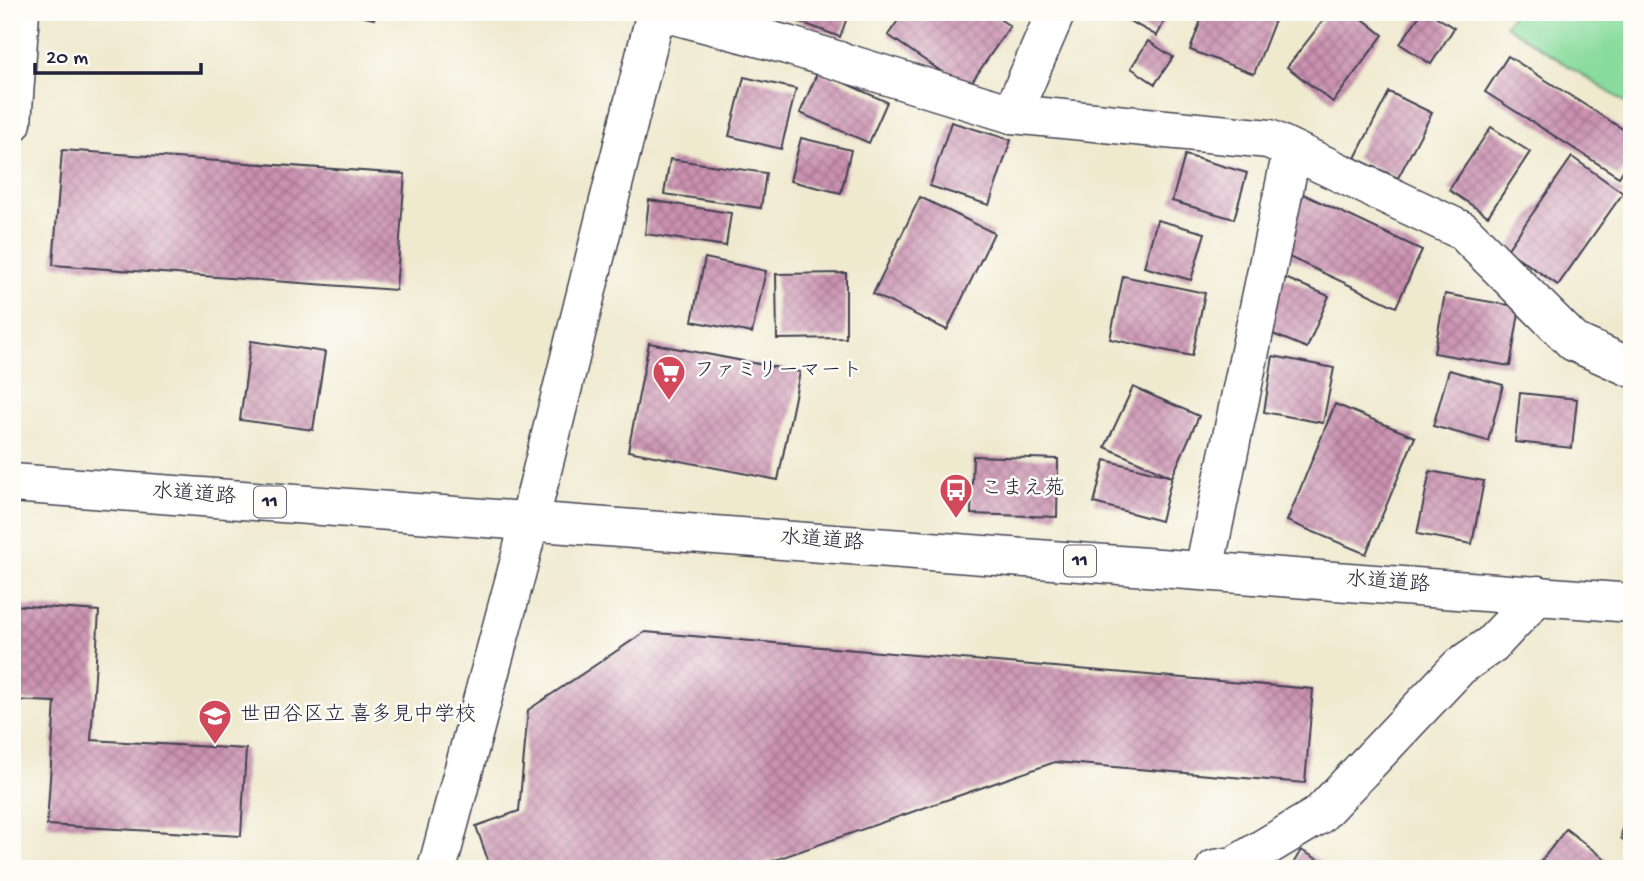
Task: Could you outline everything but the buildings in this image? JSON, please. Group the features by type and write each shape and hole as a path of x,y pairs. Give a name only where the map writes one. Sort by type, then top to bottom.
{"street":[{"path":"12,123 20,12"},
{"path":"437,869 529,521 656,12"},
{"path":"663,12 787,45 1012,114 1269,138 1463,231 1574,342 1632,368"},
{"path":"1012,114 1056,12"},
{"path":"1204,570 1292,151"},
{"name":"水道道路","path":"12,482 1632,603"},
{"path":"1227,868 1319,815 1459,667 1492,644 1538,595"}],"green space":[{"path":"1515,12 1632,12 1632,107 1505,25"}],"place":[{"name":"ファミリーマート","path":"669,402"},
{"name":"こまえ苑","path":"956,520"},
{"name":"世田谷区立 喜多見中学校","path":"215,746"}]}
